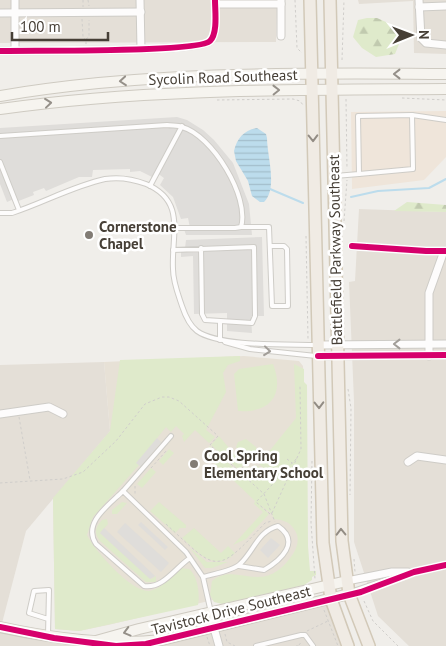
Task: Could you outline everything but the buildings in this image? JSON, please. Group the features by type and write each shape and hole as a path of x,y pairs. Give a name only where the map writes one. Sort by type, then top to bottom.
{"main road":[{"name":"Battlefield Parkway Southeast","path":"310,0 323,543 331,599 348,646"},
{"name":"Battlefield Parkway Southeast","path":"330,0 342,541 351,577 349,594 369,646"},
{"name":"Sycolin Road Southeast","path":"0,96 139,80 312,74 446,74"},
{"name":"Sycolin Road Southeast","path":"0,109 192,92 312,89 446,90"},
{"name":"Tavistock Drive Southeast","path":"95,644 210,612 351,577"},
{"name":"Tavistock Drive Southeast","path":"0,627 95,644 132,646 214,628 349,594"}],"street":[{"path":"15,0 15,50"},
{"path":"140,0 141,49"},
{"path":"0,51 141,49 205,45 213,37 215,2 281,2 281,36"},
{"path":"446,6 420,3 421,38 426,43 446,45"},
{"path":"0,13 141,12"},
{"path":"352,246 445,251 429,293 429,356"},
{"path":"318,350 337,351 446,344"},
{"path":"318,350 429,356 446,355"},
{"path":"0,414 49,407 63,414"},
{"path":"408,462 417,456 446,460"},
{"path":"349,594 414,572 446,564"},
{"path":"351,577 392,572 414,572"},
{"path":"214,628 219,646"}],"lane":[{"path":"334,176 413,169 412,115"},
{"path":"359,174 358,116 412,115 446,120"},
{"path":"0,136 167,125 182,126 208,144 220,158 239,195 243,220 240,227"},
{"path":"150,186 182,126"},
{"path":"0,162 19,210"},
{"path":"0,213 19,210 106,179 126,179 150,186 168,200 174,213 176,228 173,250 175,283 187,320 196,331 245,348 318,350"},
{"path":"176,228 269,227 272,306 288,306 288,249 284,246 271,246"},
{"path":"173,250 201,248 254,247 255,321 252,323 205,320 202,314 201,248"},
{"path":"220,322 220,340"},
{"path":"220,340 318,350"},
{"path":"171,436 123,491 94,520 91,533 96,544 144,586 151,587 161,584 178,566 190,558"},
{"path":"123,491 182,547 203,577 214,628"},
{"path":"203,577 239,566 264,570 273,565 286,551 289,538 278,526 270,528 262,535 239,566"},
{"path":"48,619 29,613 34,591 48,590 48,619 48,637"},
{"path":"256,646 305,635 313,646"}],"path":[{"path":"83,0 83,10"},
{"path":"88,0 89,9"},
{"path":"295,0 296,48 299,52 302,52 303,59"},
{"path":"342,60 344,0"},
{"path":"82,16 83,37 86,39"},
{"path":"86,45 86,39 89,37 89,18"},
{"path":"395,97 446,100"},
{"path":"344,224 347,201 347,174 346,109 344,101 348,98"},
{"path":"210,100 298,101"},
{"path":"348,385 351,408 350,496"},
{"path":"271,515 301,449 300,386"},
{"path":"0,483 63,479 83,472 116,441 145,404 162,397 169,397 179,402 218,436 210,445 264,494 273,520 278,526"},
{"path":"18,411 30,480"},
{"path":"148,471 167,450"},
{"path":"287,459 293,465"},
{"path":"231,480 249,461"},
{"path":"271,515 256,502 293,465"},
{"path":"135,485 134,492 138,500"},
{"path":"165,524 199,555 209,562 216,562 231,558 265,523 273,520"},
{"path":"351,577 353,555"},
{"path":"364,601 373,621 398,646"},
{"path":"324,610 338,646"},
{"path":"296,646 299,646 307,629 328,621"},
{"path":"225,633 227,642 235,646"},
{"path":"207,637 210,646"}],"shaded area":[{"path":"0,0 277,0 276,42 0,43"},
{"path":"358,0 446,0 446,54 414,53 413,1 359,4"},
{"path":"446,111 446,157 424,180 352,189 351,112"},
{"path":"177,117 187,120 203,130 233,163 249,204 252,235 186,235 184,229 190,228 188,218 181,219 173,197 160,185 164,178 157,173 154,178 140,171 130,172 130,169 93,170 92,177 79,177 46,191 44,188 33,192 34,195 16,202 14,199 7,202 0,184 0,128"},
{"path":"359,209 446,212 446,646 409,646 378,616 354,542 354,401 349,282 355,281"},
{"path":"262,237 264,316 251,316 252,333 227,331 227,313 194,314 193,256 181,257 181,249 185,248 186,240"},
{"name":"Cool Spring Elementary School","path":"244,356 299,361 303,366 308,574 276,585 108,625 79,631 55,629 53,498 110,431 104,362"},
{"path":"104,362 110,431 26,531 1,627 83,646 0,646 0,365"},
{"path":"157,438 161,442 141,467 136,463"},
{"path":"141,522 168,547 165,550 138,525"},
{"path":"125,523 169,563 161,572 117,532"},
{"path":"104,528 155,576 150,579 100,533"},
{"path":"271,538 280,545 268,558 260,550"},
{"path":"331,599 348,646 138,646"}],"green space":[{"path":"377,18 397,27 399,44 395,54 376,57 362,48 353,37 358,20"},
{"path":"407,202 446,205 446,212 394,211"},
{"path":"240,356 240,361 228,365 223,373 226,392 206,430 215,437 209,443 195,430 184,442 182,436 184,434 176,426 171,432 166,427 137,463 139,465 93,517 87,535 105,560 124,578 141,590 154,590 180,568 189,569 198,586 198,605 79,631 55,629 53,498 110,431 120,360"},
{"path":"273,364 277,385 276,393 272,400 259,409 238,411 234,374 239,369"},
{"path":"294,364 304,369 304,382 307,385 308,546 310,571 316,571 316,575 304,585 222,604 214,602 210,595 212,581 221,576 231,574 261,577 271,574 282,567 296,548 298,542 297,535 292,526 285,521 274,519 272,514 259,504 269,514 246,539 233,545 263,512 254,504 255,501 232,479 245,466 249,468 256,465 271,475 259,464 296,418"},
{"path":"219,436 243,465 239,470 211,445"},
{"path":"246,439 256,447 258,454 249,461 236,447 238,442"},
{"path":"210,446 237,471 231,478 203,454"},
{"path":"169,449 174,453 163,465 159,461"},
{"path":"151,468 156,472 142,488 137,484"},
{"path":"122,502 127,503 117,514 112,514 112,510"},
{"path":"159,502 186,525 186,528 180,528 175,533 150,511"},
{"path":"107,519 108,524 100,533 151,579 156,576 156,582 146,582 100,541 96,532 97,527 102,520"},
{"path":"194,528 221,553 228,546 235,553 228,559 221,561 214,561 200,554 182,538"},
{"path":"190,548 207,562 228,562 212,568 205,568"}],"water":[{"path":"257,128 266,134 271,172 270,189 264,202 260,202 252,196 248,181 236,161 234,151 242,135"}],"waterway":[{"path":"351,197 378,191 429,188 446,179"},
{"path":"270,189 303,203"}],"cycle path":[{"path":"0,51 146,49 199,45 210,41 213,37 216,22 215,0"},
{"path":"352,246 446,251"},
{"path":"318,356 446,355"},
{"path":"0,627 54,638 116,646 146,644 361,592 414,572 446,565"}],"place":[{"name":"Cornerstone Chapel","path":"89,235"},
{"name":"Cool Spring Elementary School","path":"194,464"}]}
